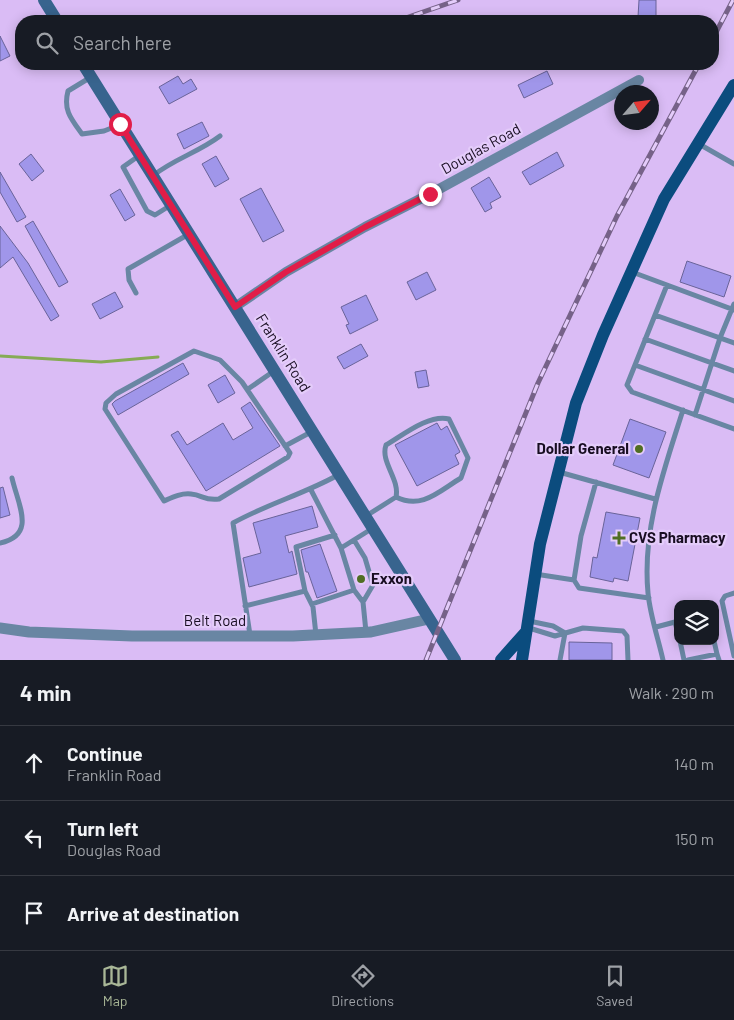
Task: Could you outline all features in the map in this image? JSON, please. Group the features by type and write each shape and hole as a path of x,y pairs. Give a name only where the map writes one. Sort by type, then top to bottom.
{"main road":[{"path":"44,0 53,15"},
{"name":"Franklin Road","path":"87,70 311,432 374,528 454,660"},
{"path":"522,660 540,544 576,403 602,335 664,199 734,85"},
{"path":"501,660 526,627"}],"street":[{"name":"Douglas Road","path":"235,307 286,272 365,227 430,194 639,80"},
{"name":"Belt Road","path":"0,628 132,636 316,635 366,632 428,619"}],"lane":[{"path":"91,77 68,91 65,102 66,111 82,134 104,131 120,124"},
{"path":"153,176 166,166 206,147 220,136"},
{"path":"698,144 734,164"},
{"path":"140,156 123,167 148,211 155,215 172,205"},
{"path":"136,293 129,280 128,269 189,234"},
{"path":"632,272 733,308 720,338 694,414"},
{"path":"667,285 627,385 632,392 734,429"},
{"path":"655,315 734,343"},
{"path":"646,339 734,371"},
{"path":"194,351 220,360 248,389 285,446 290,453 288,457 219,499 207,500 193,494 177,495 164,501 105,409 106,404 116,394 194,351"},
{"path":"635,365 734,401"},
{"path":"248,389 274,371"},
{"path":"663,660 649,598 647,548 655,499 683,410"},
{"path":"366,516 396,497 398,487 386,459 384,450 386,444 430,420 440,417 449,419 468,458 461,478 418,503 405,502 396,497"},
{"path":"285,446 311,432"},
{"path":"558,472 655,499"},
{"path":"250,636 233,523 255,510 311,490 338,475"},
{"path":"0,543 9,541 21,533 24,524 12,478"},
{"path":"596,482 581,536 574,580 579,588 649,598"},
{"path":"311,490 342,548 354,590 363,602 366,632"},
{"path":"342,548 374,528"},
{"path":"316,635 312,604 305,591 296,547 334,535"},
{"path":"354,540 364,554 373,585 363,602"},
{"path":"534,574 574,580"},
{"path":"312,604 354,590"},
{"path":"245,606 305,591"},
{"path":"734,593 725,596 722,601 734,656"},
{"path":"656,627 674,622"},
{"path":"526,627 553,626 566,633"},
{"path":"526,627 555,636 583,628 623,631 627,636 628,660"},
{"path":"560,660 566,633"},
{"path":"681,645 686,660 717,654"},
{"path":"715,645 718,660"}],"building":[{"path":"639,0 656,0 656,15 638,15"},
{"path":"0,36 10,56 0,61"},
{"path":"547,71 553,84 524,98 518,85"},
{"path":"178,76 183,84 191,79 197,89 169,104 159,87"},
{"path":"202,122 209,136 184,149 177,134"},
{"path":"557,152 564,166 530,185 522,172"},
{"path":"31,154 44,171 32,181 19,164"},
{"path":"216,156 229,179 215,187 202,164"},
{"path":"0,172 26,217 17,222 0,192"},
{"path":"489,177 501,197 490,203 492,208 485,212 471,188"},
{"path":"261,188 284,231 263,242 240,199"},
{"path":"120,189 135,215 125,221 110,195"},
{"path":"33,221 68,282 59,287 25,226"},
{"path":"0,226 28,263 59,316 51,321 13,257 0,268"},
{"path":"687,261 731,276 724,297 680,282"},
{"path":"427,272 436,290 416,300 407,282"},
{"path":"115,292 123,307 100,319 92,304"},
{"path":"366,295 378,320 350,334 346,325 349,324 341,307"},
{"path":"361,344 368,356 344,369 337,357"},
{"path":"183,363 189,374 118,415 112,404 115,401"},
{"path":"426,370 429,386 418,388 415,372"},
{"path":"225,375 235,393 218,403 208,385"},
{"path":"250,402 280,446 206,491 171,435 178,431 187,445 223,423 233,440 253,428 241,408"},
{"name":"Dollar General","path":"630,419 666,432 649,478 613,465"},
{"path":"437,423 441,430 447,426 460,452 455,455 459,464 417,486 395,445"},
{"path":"3,487 10,515 0,518 0,488"},
{"path":"312,506 318,527 285,536 289,553 292,551 297,574 249,587 243,558 261,553 253,523"},
{"name":"CVS Pharmacy","path":"606,512 640,518 628,581 614,578 613,582 590,577 593,557 597,558"},
{"path":"320,544 337,591 317,598 308,572 306,572 301,550"},
{"path":"569,642 612,643 612,660 569,660"}],"waterway":[{"path":"0,356 101,362 158,357"}],"railway":[{"path":"414,15 458,0"},
{"path":"719,27 733,0"},
{"path":"426,660 538,383 617,216 696,70"}],"place":[{"name":"Dollar General","path":"639,449"},
{"name":"CVS Pharmacy","path":"619,538"},
{"name":"Exxon","path":"361,579"}],"route":[{"path":"120,124 235,307 286,272 365,227 430,194"}]}
